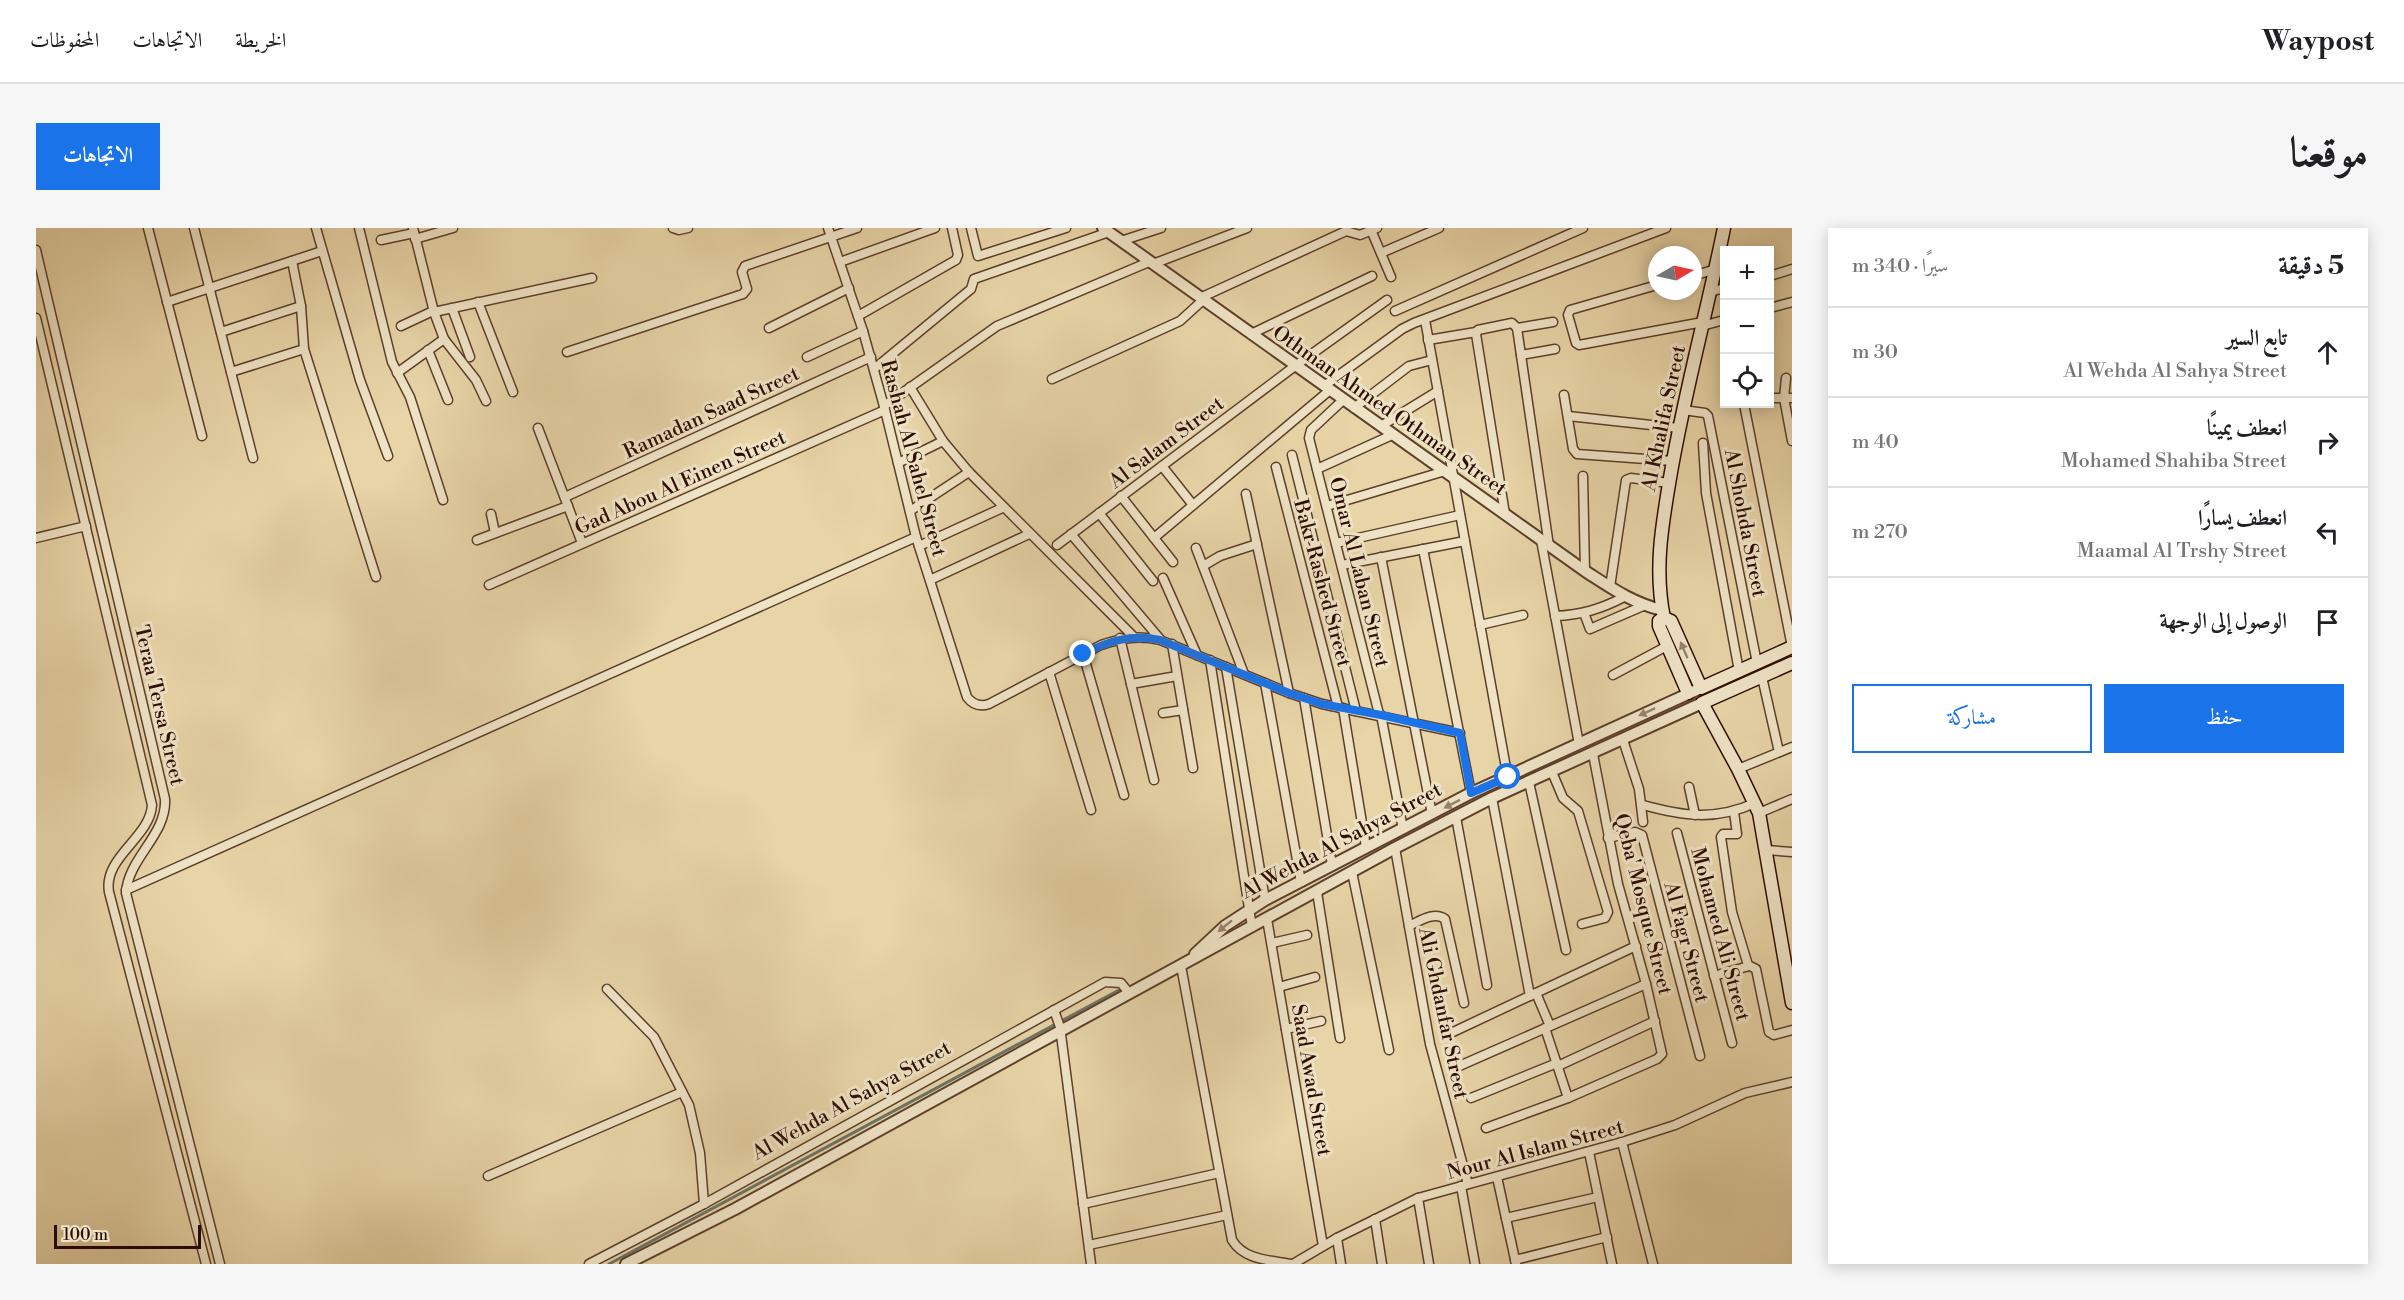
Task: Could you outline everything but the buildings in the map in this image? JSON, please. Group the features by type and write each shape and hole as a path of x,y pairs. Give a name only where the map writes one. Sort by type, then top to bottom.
{"main road":[{"name":"Al Khalifa Street","path":"1688,693 1659,626 1663,614 1658,580 1659,551 1679,428 1724,228"},
{"name":"Al Khalifa Street","path":"1663,614 1671,621 1701,688"},
{"name":"Al Wehda Al Sahya Street","path":"1701,688 1792,647"},
{"name":"Al Wehda Al Sahya Street","path":"1702,703 1792,663"},
{"path":"1754,664 1760,678"},
{"path":"1702,703 1757,808 1792,1003"}],"street":[{"path":"148,228 201,436"},
{"path":"194,228 253,459"},
{"path":"316,228 360,380 388,456"},
{"path":"358,228 392,362 410,397 443,500"},
{"path":"381,240 453,228"},
{"path":"567,352 743,294 747,288 742,272 745,266 830,232 857,228"},
{"path":"840,262 935,228"},
{"path":"858,316 956,260 958,255 952,228"},
{"path":"971,228 978,256 1066,228"},
{"path":"1121,241 1161,228"},
{"name":"Gad Abou Al Einen Street","path":"489,585 885,408 909,387 998,326 1151,263 1247,228"},
{"path":"1381,253 1439,228"},
{"path":"1395,311 1583,228"},
{"path":"1154,538 1327,388 1402,329 1666,228"},
{"path":"1052,379 1180,321 1202,299 1346,231 1360,236 1374,229 1391,277"},
{"path":"874,369 971,289 974,279 1106,230"},
{"name":"Othman Ahmed Othman Street","path":"1106,230 1585,571 1624,597 1663,614"},
{"name":"Rashah Al Sahel Street","path":"830,232 871,357 917,541 967,698 975,704 984,705 1049,672"},
{"path":"414,233 433,312 444,339 476,380 486,400"},
{"name":"Teraa Tersa Street","path":"36,250 165,799 165,813 130,877 126,890"},
{"path":"167,302 210,290 322,251"},
{"path":"292,261 302,306 304,349 376,577"},
{"path":"1702,273 1716,269"},
{"path":"1774,275 1792,269"},
{"path":"1251,334 1372,276"},
{"path":"401,326 433,312 592,278"},
{"path":"769,328 849,288"},
{"path":"1648,288 1572,309 1568,315 1575,342 1579,345 1720,321"},
{"path":"1710,292 1720,289"},
{"name":"Al Salam Street","path":"1057,545 1295,366 1387,300"},
{"path":"478,302 513,392"},
{"path":"1774,307 1792,302"},
{"path":"221,332 302,306"},
{"path":"452,308 470,357"},
{"name":"Teraa Tersa Street","path":"36,318 152,805 149,818 114,867 108,886 206,1264"},
{"path":"1425,320 1438,391 1449,474 1460,515 1510,790"},
{"path":"1517,328 1553,322"},
{"path":"1428,340 1512,323 1517,328 1555,616 1579,744"},
{"path":"807,357 863,331"},
{"path":"1476,332 1505,514"},
{"path":"397,373 444,339"},
{"path":"231,372 304,349"},
{"path":"1521,355 1556,349"},
{"path":"428,350 448,400"},
{"name":"Ramadan Saad Street","path":"565,497 871,357"},
{"path":"1354,408 1409,366 1432,360"},
{"path":"1786,378 1792,441"},
{"path":"909,387 943,441 969,472 1002,508 1134,637"},
{"path":"1381,426 1438,391"},
{"path":"1564,395 1573,449 1578,454 1673,460"},
{"name":"Omar Al Laban Street","path":"1343,400 1311,430 1309,438 1380,715 1403,829"},
{"path":"1745,408 1792,647"},
{"name":"Al Shohda Street","path":"1683,410 1705,412 1708,416 1754,664"},
{"path":"1568,416 1679,428"},
{"path":"538,428 582,543"},
{"path":"1317,469 1392,435"},
{"path":"898,462 943,441"},
{"path":"1702,443 1706,493 1739,671"},
{"path":"69,454 83,450"},
{"path":"1292,455 1356,711"},
{"path":"1162,465 1193,505"},
{"name":"Bakr Rashed Street","path":"1276,467 1340,708 1366,847"},
{"path":"910,511 969,472"},
{"path":"1327,506 1449,474"},
{"path":"1583,476 1585,571"},
{"path":"1610,587 1626,480 1630,478 1669,483"},
{"path":"1246,494 1289,693"},
{"path":"1121,496 1173,562"},
{"path":"477,540 568,506"},
{"path":"220,1264 126,890 917,541 1002,508"},
{"path":"1099,513 1153,581"},
{"path":"491,514 495,533"},
{"path":"1336,543 1460,515"},
{"path":"36,538 86,526"},
{"path":"930,580 1029,534"},
{"path":"1071,534 1160,640"},
{"path":"1342,565 1465,541"},
{"path":"1203,566 1220,556 1257,544"},
{"path":"1196,548 1244,674"},
{"path":"1424,549 1471,793"},
{"path":"1381,557 1432,814"},
{"path":"1163,578 1197,655"},
{"path":"1555,616 1584,613 1624,597"},
{"path":"1584,613 1590,629 1643,606"},
{"path":"1480,625 1523,615"},
{"path":"1120,638 1154,780"},
{"path":"1091,810 1049,672 1101,645 1120,638 1160,640 1304,698 1340,708 1460,733"},
{"path":"1172,644 1193,768"},
{"path":"1613,675 1667,646"},
{"path":"1083,654 1124,795"},
{"path":"1210,660 1252,927"},
{"path":"1226,667 1265,900"},
{"path":"1131,684 1177,676"},
{"path":"1760,678 1779,752"},
{"path":"1265,683 1300,882"},
{"name":"Al Wehda Al Sahya Street","path":"1181,966 1225,926 1265,900 1471,793 1701,688"},
{"path":"1304,698 1332,865"},
{"name":"Al Wehda Al Sahya Street","path":"626,1264 735,1209 1060,1026 1181,966 1395,848 1492,798 1702,703"},
{"path":"1163,713 1183,710"},
{"path":"1623,740 1643,805 1643,822"},
{"path":"1738,769 1792,747"},
{"name":"Qeba' Mosque Street","path":"1568,1098 1657,1059 1663,1052 1618,884 1593,754"},
{"path":"1552,772 1563,798 1578,811 1608,912 1606,918 1582,924"},
{"path":"1529,782 1566,950"},
{"path":"1689,787 1695,815"},
{"path":"1486,1128 1568,1098 1548,1027 1533,995 1492,798"},
{"path":"1643,805 1668,812 1695,815 1734,812 1792,799"},
{"path":"1734,812 1737,834 1723,834 1721,837 1736,930 1749,966"},
{"path":"1456,817 1487,985"},
{"path":"140,830 151,840"},
{"name":"Al Fagr Street","path":"1608,838 1635,832 1639,832 1642,837 1700,1056"},
{"name":"Mohamed Ali Street","path":"1677,833 1732,1043"},
{"path":"1378,842 1384,855"},
{"name":"Ali Ghdanfar Street","path":"1395,848 1430,1044 1465,1185 1475,1264"},
{"path":"1766,850 1792,852"},
{"path":"1352,872 1389,1050"},
{"path":"1317,892 1340,1038"},
{"path":"1408,926 1434,915 1445,919 1464,1003"},
{"name":"Saad Awad Street","path":"1267,919 1323,1246"},
{"path":"1272,943 1307,935"},
{"path":"1453,1032 1636,946"},
{"path":"1181,966 1232,1240 1242,1253 1292,1264"},
{"path":"1714,976 1749,966 1756,969 1770,1034 1792,1030"},
{"path":"1279,987 1315,977"},
{"name":"Al Wehda Al Sahya Street","path":"589,1264 704,1204 1105,982 1120,983 1129,993"},
{"path":"1457,1067 1646,984"},
{"path":"607,988 654,1037 691,1112 698,1139 704,1204"},
{"path":"1054,1010 1060,1026 1091,1264"},
{"path":"1471,1098 1557,1064 1655,1020"},
{"path":"1286,1029 1321,1021"},
{"name":"Nour Al Islam Street","path":"1292,1264 1337,1238 1418,1198 1622,1142 1675,1125 1745,1093 1792,1082"},
{"path":"489,1176 682,1092"},
{"path":"1622,1142 1653,1264"},
{"path":"1589,1152 1612,1264"},
{"path":"1083,1204 1219,1173"},
{"path":"1497,1177 1515,1262 1607,1237"},
{"path":"1506,1218 1598,1197"},
{"path":"1418,1198 1428,1264"},
{"path":"1089,1245 1227,1215"},
{"path":"1375,1219 1382,1264"},
{"path":"1337,1238 1341,1264"}],"waterway":[{"path":"609,1264 1119,990"}],"route":[{"path":"1083,654 1120,638 1147,637 1160,640 1289,693 1322,704 1460,733 1471,793 1508,777"}]}
